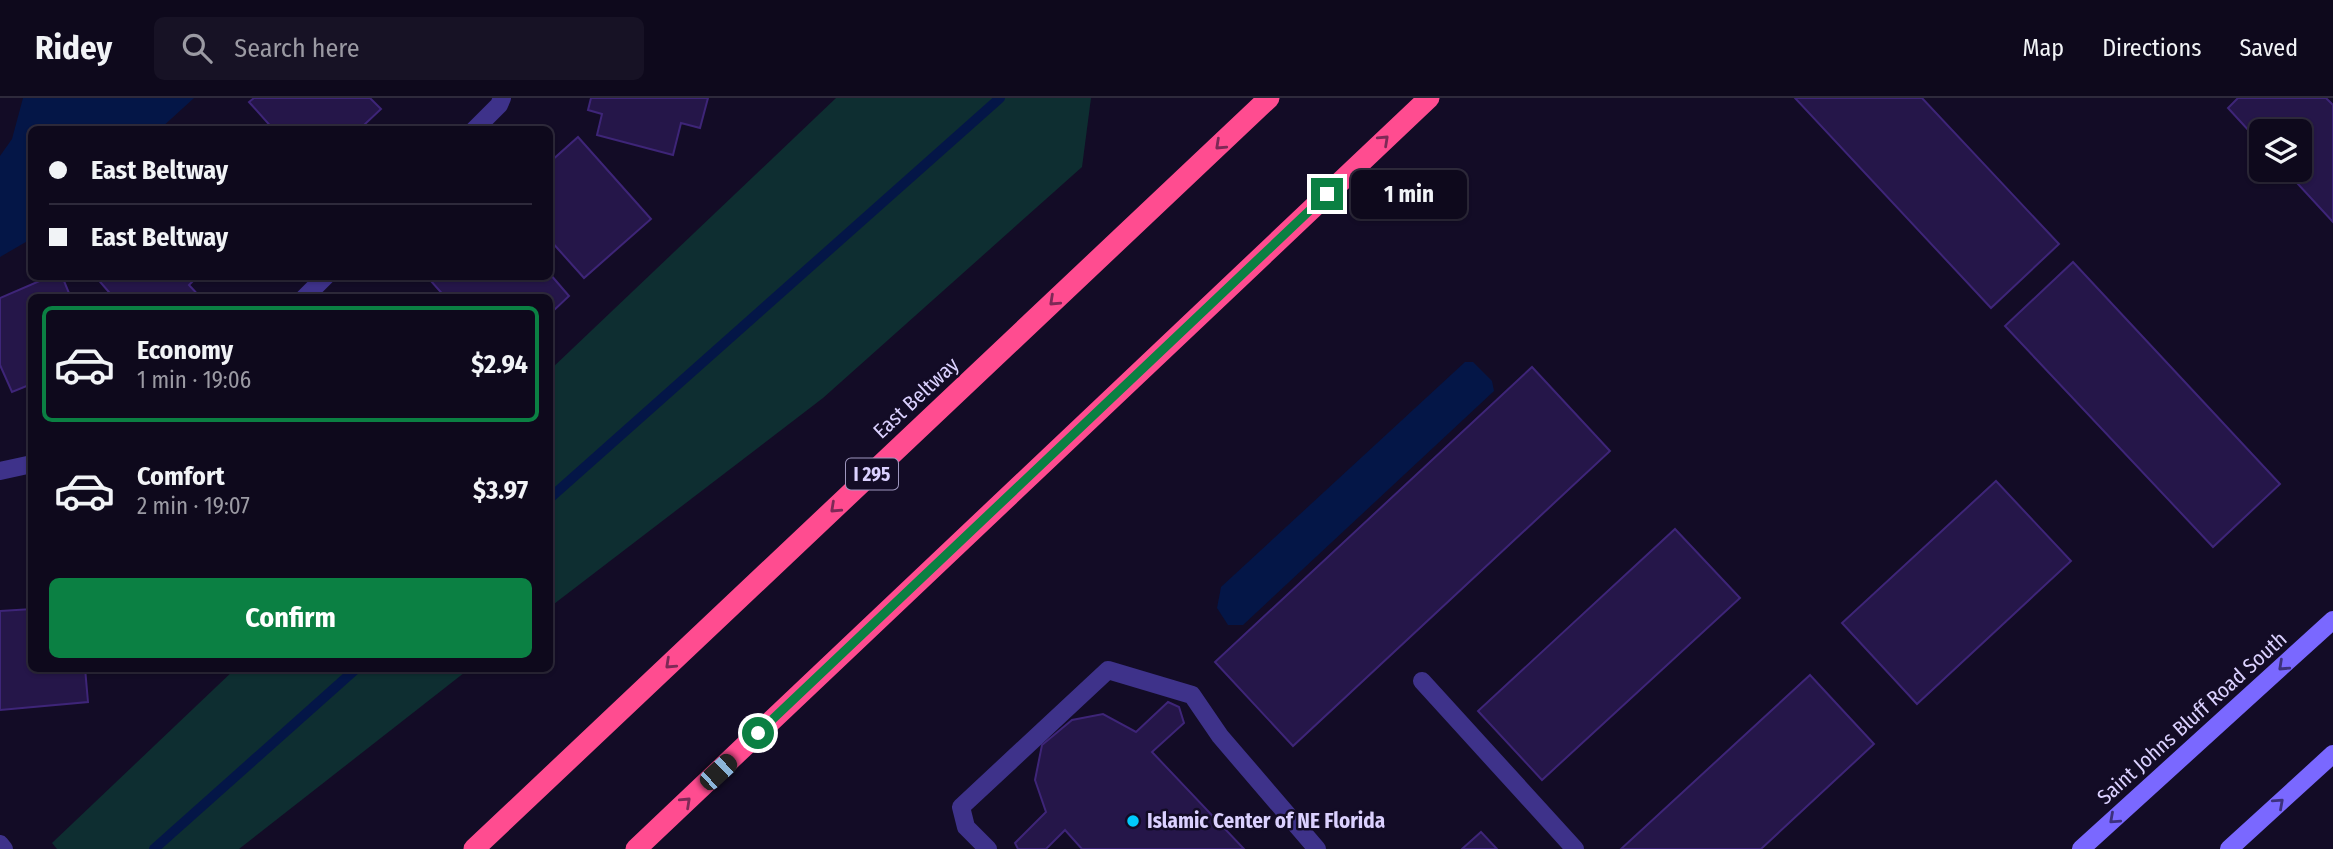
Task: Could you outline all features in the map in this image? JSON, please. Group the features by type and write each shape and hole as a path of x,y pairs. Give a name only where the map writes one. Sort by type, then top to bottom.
{"highway":[{"name":"East Beltway","path":"474,849 1269,98"},
{"path":"636,849 1429,98"}],"main road":[{"name":"Saint Johns Bluff Road South","path":"2081,849 2333,620"},
{"path":"2229,849 2333,754"}],"street":[{"path":"478,126 499,105 502,98"},
{"path":"308,294 322,280"},
{"path":"0,471 28,465"},
{"path":"988,849 966,827 961,807 1108,670 1192,695 1220,736 1318,849"},
{"path":"1422,681 1575,849"},
{"path":"0,844 4,849"}],"green space":[{"path":"836,98 1091,98 1082,167 823,398 553,605 553,367"},
{"path":"232,672 465,672 239,849 57,849 52,843"}],"water":[{"path":"23,98 194,98 163,126 28,126 28,241 0,257 0,156 12,139"},
{"path":"1465,362 1473,362 1492,381 1494,391 1243,625 1228,625 1217,608 1221,587"}],"building":[{"path":"254,98 370,98 381,109 365,124 367,126 270,126 249,102"},
{"path":"591,98 708,98 700,128 681,123 673,155 597,135 602,114 588,110"},
{"path":"1795,98 1922,98 2059,244 1991,308"},
{"path":"2238,98 2326,98 2333,105 2333,222 2296,182 2312,182 2312,119 2249,119 2249,131 2228,108"},
{"path":"578,137 651,219 584,278 553,243 553,159"},
{"path":"2073,262 2280,484 2213,547 2005,326"},
{"path":"553,277 569,296 553,311 553,294 442,294 430,280 553,280"},
{"path":"42,280 64,280 69,294 28,294 28,385 12,392 0,365 0,298"},
{"path":"98,280 194,280 189,285 197,294 111,294"},
{"path":"1532,367 1610,451 1293,746 1215,662"},
{"path":"1996,481 2071,561 1917,704 1842,623"},
{"path":"1675,529 1740,598 1542,780 1478,711"},
{"path":"28,609 28,672 85,672 88,702 0,710 0,611"},
{"path":"1810,675 1874,744 1761,849 1621,849"},
{"path":"1168,702 1179,707 1184,723 1152,752 1244,849 1082,849 1065,830 1046,849 1018,849 1015,843 1046,812 1035,780 1042,745 1072,720 1103,714 1136,732"},
{"path":"1481,832 1497,849 1462,849"}],"waterway":[{"path":"553,495 1000,98"},
{"path":"154,849 353,672"}],"place":[{"name":"Islamic Center of NE Florida","path":"1133,821"}],"route":[{"path":"758,733 1327,194"}]}
